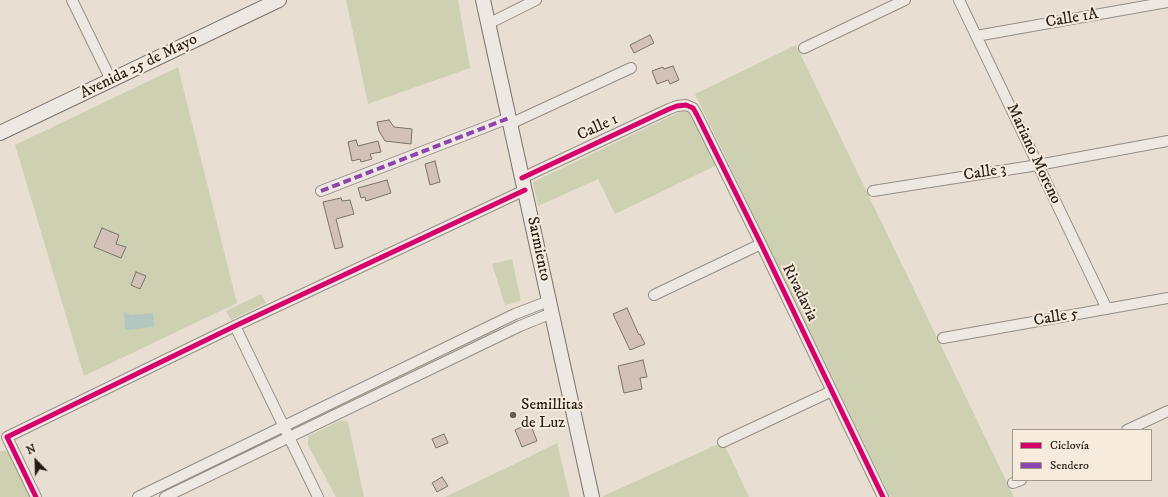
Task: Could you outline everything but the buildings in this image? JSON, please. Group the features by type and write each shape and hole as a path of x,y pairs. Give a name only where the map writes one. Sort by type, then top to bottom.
{"street":[{"path":"72,0 111,80"},
{"name":"Avenida 25 de Mayo","path":"0,134 262,4 279,0"},
{"name":"Sarmiento","path":"483,0 592,497"},
{"path":"488,24 536,0"},
{"path":"804,48 905,0"},
{"name":"Mariano Moreno","path":"959,0 1106,309"},
{"name":"Calle 1A","path":"976,36 1168,2"},
{"path":"321,191 510,121 631,68"},
{"name":"Calle 1","path":"36,497 7,437 524,184 669,109 686,105"},
{"name":"Rivadavia","path":"686,105 692,108 697,115 762,244 882,497"},
{"name":"Calle 3","path":"873,191 1038,165 1168,141"},
{"path":"654,296 762,244"},
{"name":"Calle 5","path":"943,338 1168,298"},
{"path":"138,497 515,314 551,307"},
{"path":"165,497 176,495 289,437 520,326 551,307"},
{"path":"235,326 318,497"},
{"path":"723,442 832,391"},
{"path":"1129,429 1168,411"},
{"path":"170,482 176,495"}],"green space":[{"path":"346,0 458,0 470,68 368,104"},
{"path":"796,45 1014,497 890,497 695,94"},
{"path":"178,67 237,303 84,376 15,145"},
{"path":"682,111 689,111 719,164 615,214 598,179 538,206 533,182"},
{"path":"512,259 521,301 505,305 492,264"},
{"path":"261,294 266,303 231,320 226,311"},
{"path":"500,327 502,329 299,426 298,424"},
{"path":"342,420 348,422 364,497 336,497 308,445 308,436"},
{"path":"270,437 272,440 188,481 186,478"},
{"path":"723,442 749,497 603,497 603,496"},
{"path":"557,443 570,497 445,497 502,470"},
{"path":"5,450 12,454 31,497 0,497 0,452"}],"water":[{"path":"124,311 130,315 153,313 154,327 125,330"}],"marked path":[{"path":"321,191 509,118"}],"cycle path":[{"path":"522,178 669,109 686,105 693,108 761,244 883,497"},
{"path":"36,497 7,437 235,326 525,190"}],"place":[{"name":"Semillitas de Luz","path":"513,415"}]}
